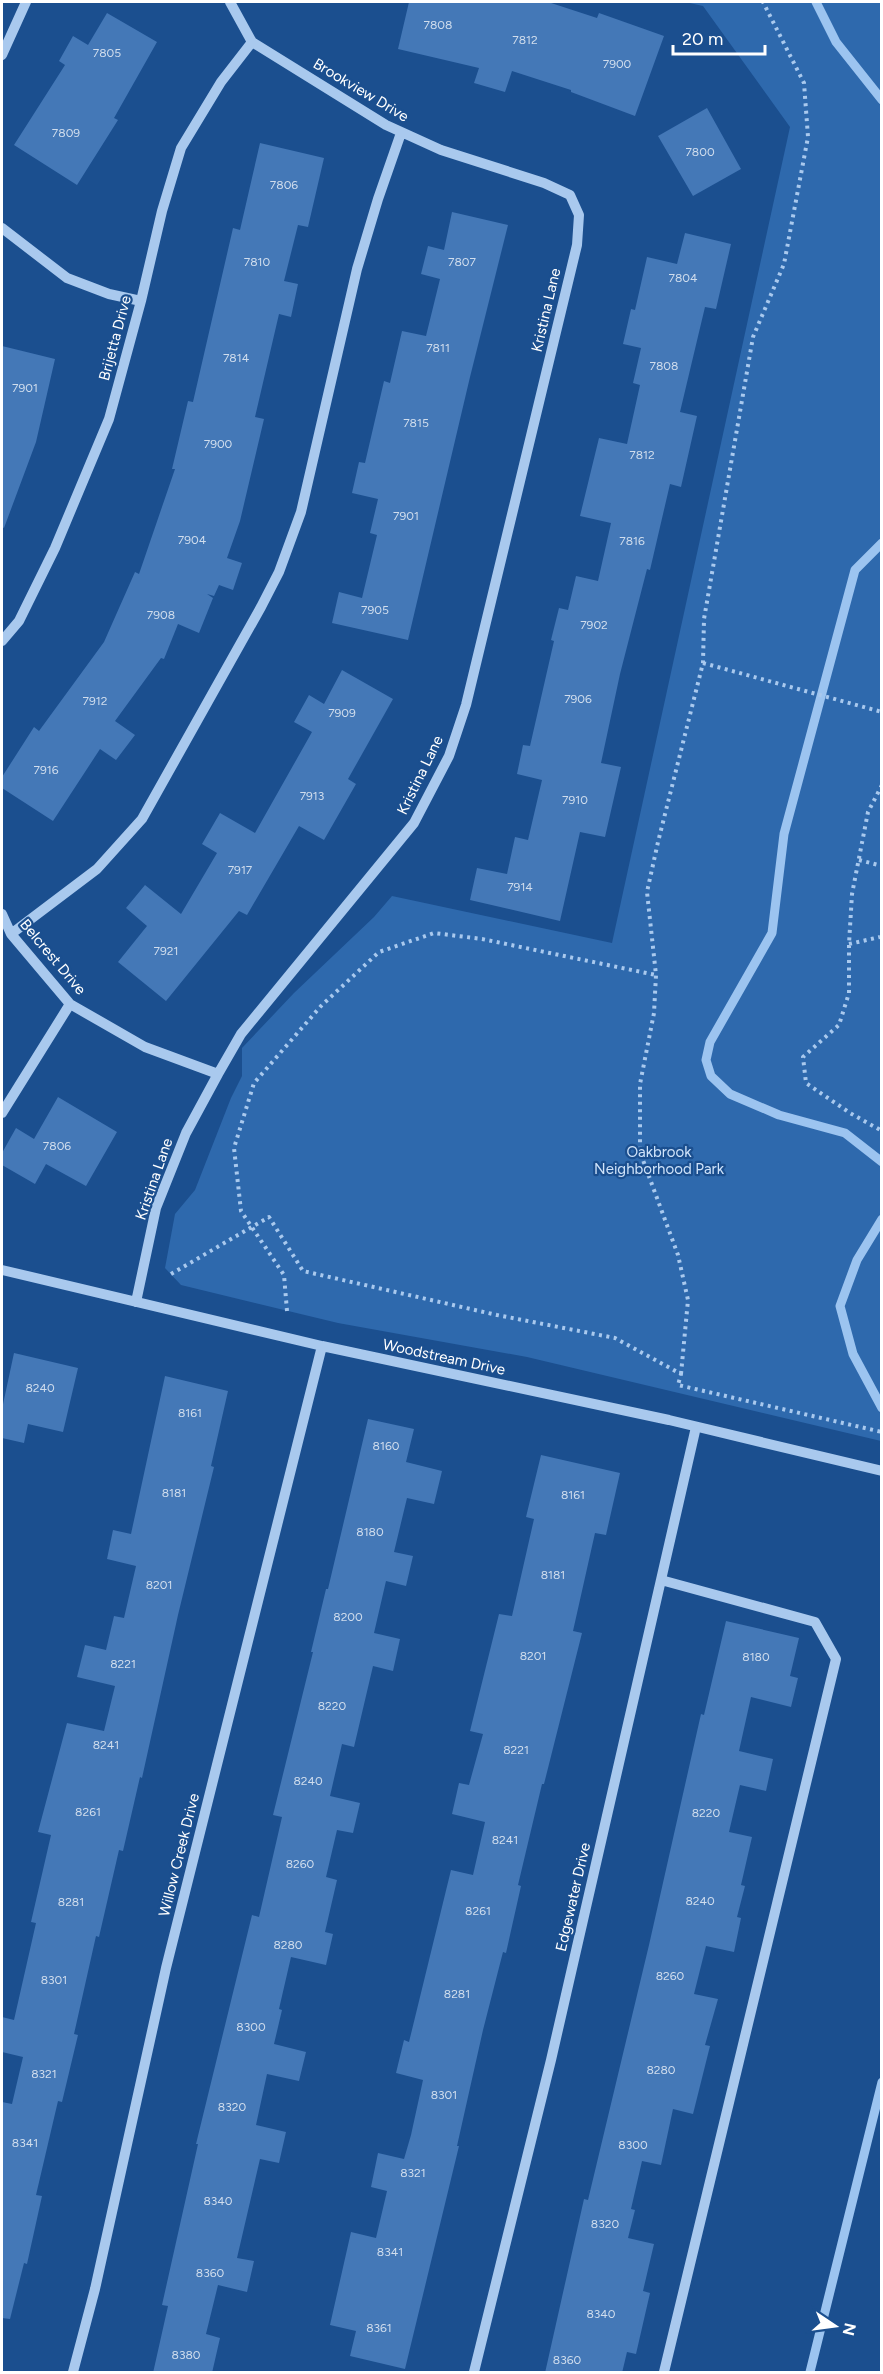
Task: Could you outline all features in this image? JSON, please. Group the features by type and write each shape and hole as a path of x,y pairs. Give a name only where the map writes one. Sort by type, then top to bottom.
{"street":[{"path":"2,55 23,2"},
{"name":"Brookview Drive","path":"230,2 252,42 386,126 441,150 544,183 570,195"},
{"name":"Brijetta Drive","path":"2,641 19,621 55,548 109,419 141,301 162,211 181,148 221,82 252,42"},
{"path":"11,934 97,869 142,819 279,572 301,512 357,270 401,133"},
{"name":"Kristina Lane","path":"136,1302 156,1209 186,1133 218,1074 241,1034 414,823 449,756 466,705 577,244 579,214 570,195"},
{"path":"2,228 67,278 109,294 141,301"},
{"name":"Belcrest Drive","path":"2,914 11,934 70,1004 145,1047 218,1074"},
{"path":"2,1113 70,1004"},
{"name":"Woodstream Drive","path":"2,1270 322,1346 696,1427 882,1471"},
{"name":"Willow Creek Drive","path":"73,2373 95,2289 166,1968 322,1346"},
{"name":"Edgewater Drive","path":"474,2373 551,2060 696,1427"},
{"path":"661,1580 815,1622 836,1659 664,2373"}],"path":[{"path":"763,2 804,83 808,137 784,264 753,337 704,619 704,663 647,892 656,975 654,1013 640,1084 640,1152 678,1256 688,1300 678,1385 882,1432"},
{"path":"704,663 882,712"},
{"path":"882,785 868,812 852,894 849,993 839,1026 803,1057 806,1083 849,1113 882,1131"},
{"path":"859,860 882,866"},
{"path":"287,1311 285,1275 241,1211 234,1148 254,1083 321,1006 379,952 434,933 482,939 656,975"},
{"path":"849,944 880,937"},
{"path":"171,1274 269,1217 303,1271 497,1315 615,1338 681,1374"}],"green space":[{"name":"Oakbrook Neighborhood Park","path":"685,2 881,2 881,1441 527,1357 338,1323 181,1285 165,1268 175,1214 195,1190 242,1076 242,1048 294,993 374,917 392,896 612,943 790,127 703,6"}],"building":[{"path":"409,2 548,2 597,18 599,13 664,36 635,116 571,92 571,90 512,71 505,92 474,83 479,68 398,49"},
{"path":"107,13 157,42 114,118 118,120 77,185 14,145 65,65 59,61 73,36 88,45"},
{"path":"707,108 741,169 693,196 658,136"},
{"path":"260,143 324,158 308,227 298,225 284,281 298,284 291,317 279,314 255,417 264,419 240,521 227,558 242,563 233,590 219,585 214,596 207,594 213,598 199,633 178,624 164,659 161,658 115,721 135,735 116,760 100,749 53,821 2,788 2,777 34,727 39,731 104,642 135,572 139,574 175,469 172,469 188,401 193,402 233,228 240,230"},
{"path":"452,212 508,225 408,640 332,623 339,592 362,598 377,535 370,533 378,499 352,493 359,462 365,463 384,381 390,383 402,331 426,336 440,279 421,274 428,246 444,250"},
{"path":"685,233 731,244 716,309 705,307 680,412 697,416 681,487 670,484 650,570 647,569 620,674 601,763 621,767 605,837 580,832 560,921 470,900 477,868 507,874 515,837 528,840 542,780 517,774 523,745 530,746 554,641 551,640 559,608 568,610 576,576 598,581 611,523 580,516 599,438 627,444 640,385 633,383 641,348 623,344 631,309 635,310 647,257 677,264"},
{"path":"2,346 55,359 36,442 4,528 2,527"},
{"path":"342,670 393,699 348,779 356,784 324,840 299,826 247,915 239,911 166,1001 118,962 147,926 126,908 145,885 181,914 217,853 202,844 220,813 255,833 312,732 294,722 309,695 324,704"},
{"path":"58,1097 117,1132 86,1186 46,1164 35,1184 2,1165 2,1153 16,1128 34,1139"},
{"path":"14,1353 78,1368 63,1432 28,1424 24,1443 2,1438 2,1409"},
{"path":"165,1376 228,1391 211,1466 214,1467 142,1778 140,1777 123,1851 119,1850 99,1937 96,1936 74,2034 78,2035 62,2102 58,2101 36,2195 42,2196 27,2264 24,2263 10,2319 2,2318 2,2102 12,2104 23,2057 2,2052 2,2017 14,2020 36,1923 31,1922 51,1835 38,1832 67,1723 104,1731 115,1686 77,1677 85,1645 106,1650 114,1616 124,1618 136,1566 107,1559 113,1530 131,1534"},
{"path":"368,1419 414,1429 406,1462 442,1471 434,1504 407,1498 394,1552 413,1556 406,1586 386,1581 374,1633 400,1639 393,1671 373,1666 354,1747 342,1744 330,1796 360,1803 353,1833 337,1830 326,1877 337,1880 325,1932 333,1934 326,1965 291,1957 279,2009 282,2010 274,2044 306,2052 299,2081 267,2074 256,2125 286,2132 279,2163 260,2159 237,2258 254,2261 247,2292 218,2285 206,2334 220,2338 212,2373 153,2373 168,2306 162,2305 198,2144 196,2144 252,1915 259,1917 282,1817 273,1815"},
{"path":"541,1455 620,1473 606,1535 595,1533 573,1631 582,1633 544,1784 542,1784 518,1885 521,1886 506,1953 503,1952 483,2030 457,2146 459,2146 405,2369 350,2356 356,2331 330,2325 351,2232 376,2238 387,2191 371,2187 378,2153 404,2159 411,2135 423,2080 396,2073 404,2040 409,2042 451,1870 473,1875 485,1822 452,1814 459,1783 469,1785 483,1734 470,1731 499,1614 512,1616 534,1519 526,1517"},
{"path":"726,1621 799,1638 790,1676 798,1678 791,1707 751,1697 739,1751 773,1759 766,1791 740,1785 729,1832 752,1837 741,1885 745,1886 737,1917 741,1918 734,1952 706,1946 694,1994 718,1999 705,2045 710,2046 693,2114 673,2109 661,2165 642,2161 631,2209 635,2210 628,2238 654,2244 643,2291 650,2293 636,2354 627,2352 622,2373 545,2373 584,2199 588,2200 701,1714 704,1715"}],"waterway":[{"path":"816,2 836,42 882,100"},
{"path":"882,543 855,570 784,834 772,933 710,1042 706,1060 711,1076 730,1094 779,1115 845,1133 882,1162"},
{"path":"882,1219 857,1260 840,1306 853,1354 882,1408"},
{"path":"810,2372 882,2082"}]}
